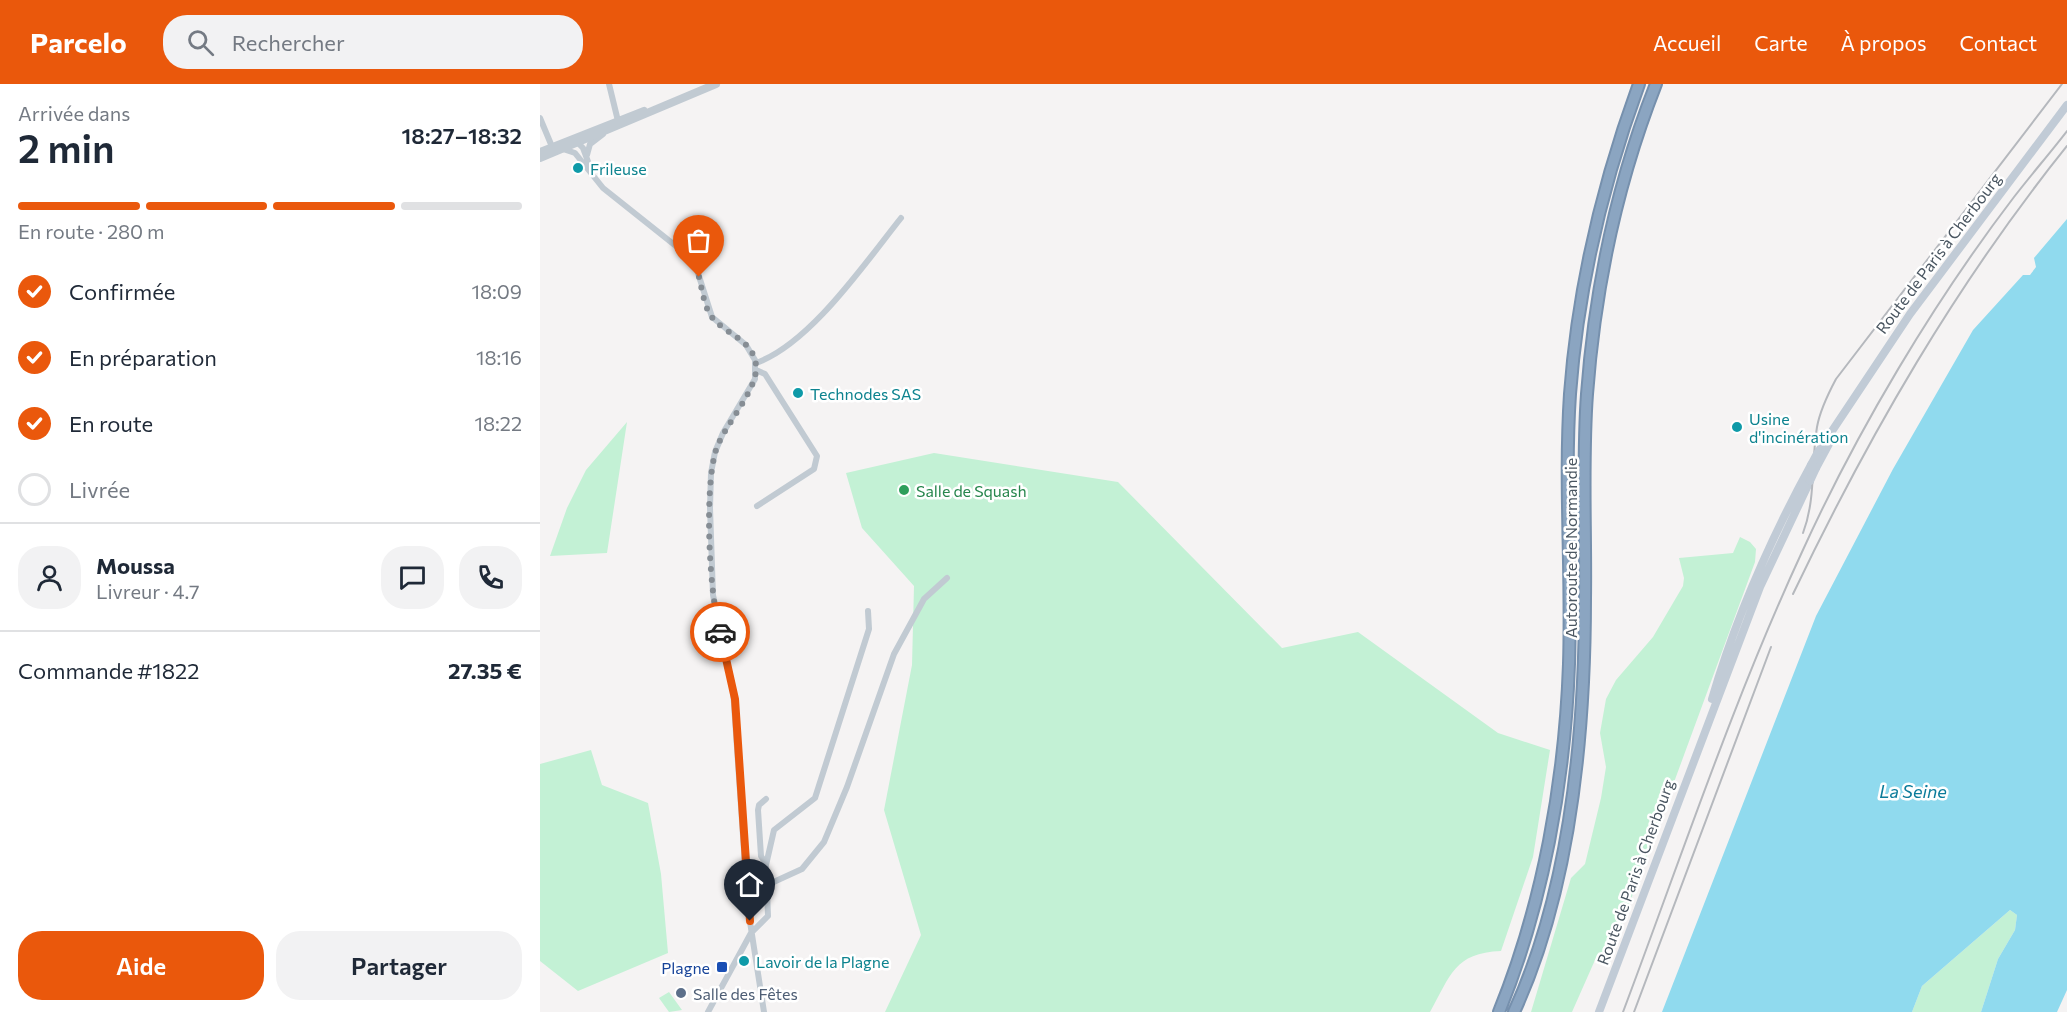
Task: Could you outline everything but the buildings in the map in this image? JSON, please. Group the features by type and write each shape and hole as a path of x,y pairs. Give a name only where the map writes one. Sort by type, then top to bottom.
{"highway":[{"name":"Autoroute de Normandie","path":"1499,1012 1527,929 1543,866 1557,796 1564,739 1569,665 1567,458 1576,330 1600,203 1639,84"},
{"name":"Autoroute de Normandie","path":"1514,1012 1524,990 1544,930 1573,792 1585,661 1584,462 1593,331 1616,206 1656,84"},
{"path":"1520,1012 1524,990"}],"main road":[{"name":"Route de Paris à Cherbourg","path":"1599,1012 1699,742 1769,563 1810,481 1818,452 1910,314 2067,105"},
{"name":"Route de Paris à Cherbourg","path":"1699,742 1739,616 1766,550 1839,423"}],"street":[{"path":"609,84 618,121"},
{"path":"540,158 618,121 715,84"},
{"path":"577,140 608,131 674,100"},
{"path":"540,118 556,149"},
{"path":"587,159 590,144 608,131"},
{"path":"577,140 579,157"},
{"path":"577,140 592,173"},
{"path":"540,152 556,149 572,151 608,192 686,254 697,270 712,317 746,345 756,366 765,374 817,456 814,469 757,506"},
{"path":"756,366 774,356 827,308 902,218"},
{"path":"756,366 755,380 715,452 711,473 710,508 713,595 735,699 751,933 764,1012"},
{"path":"767,885 802,869 824,842 844,796 894,654 924,599 947,578"},
{"path":"708,1012 751,933 768,916 766,865 774,830 815,798 869,629 868,611"},
{"path":"766,800 759,805 758,810 761,856 766,865"}],"green space":[{"path":"627,422 607,553 550,556 567,508 586,470"},
{"path":"934,453 1118,482 1282,648 1358,632 1498,733 1550,750 1533,857 1501,951 1473,956 1463,961 1449,977 1430,1012 885,1012 921,935 884,810 912,665 914,586 862,528 846,473"},
{"path":"1740,537 1750,542 1756,549 1755,562 1620,929 1613,941 1595,960 1572,1012 1531,1012 1571,878 1585,864 1601,798 1606,767 1600,733 1606,699 1616,680 1653,637 1683,586 1684,578 1679,558 1733,553"},
{"path":"591,750 602,785 648,803 661,874 668,953 578,991 540,961 540,764"},
{"path":"2010,910 2017,915 2015,930 1998,959 1981,1012 1912,1012 1922,986"},
{"path":"669,992 682,1010 669,1012 659,998"}],"water":[{"name":"La Seine","path":"2067,219 2067,990 2057,1012 1981,1012 1998,959 2015,930 2017,915 2010,910 1922,986 1912,1012 1662,1012 1816,616 1893,469 1973,330 2023,275 2030,275 2036,267 2034,258"}],"railway":[{"path":"1803,533 1812,494 1818,421 1836,379 2062,84"},
{"path":"1623,1012 1753,665 1802,552 1847,460 1898,369 1954,280 2014,197 2067,131"},
{"path":"1793,594 1852,476 1917,362 1988,252 2026,198 2067,146"},
{"path":"1634,1012 1771,647"}],"way so far":[{"path":"699,277 712,317 750,349 756,366 755,380 719,442 711,473 712,582 714,607 720,632"}],"place":[{"name":"Frileuse","path":"578,168"},
{"name":"Technodes SAS","path":"798,393"},
{"name":"Usine d'incinération","path":"1737,427"},
{"name":"Salle de Squash","path":"904,490"},
{"name":"Lavoir de la Plagne","path":"744,961"},
{"name":"Plagne","path":"722,967"},
{"name":"Salle des Fêtes","path":"681,993"}],"route":[{"path":"720,632 735,699 750,921"}]}
